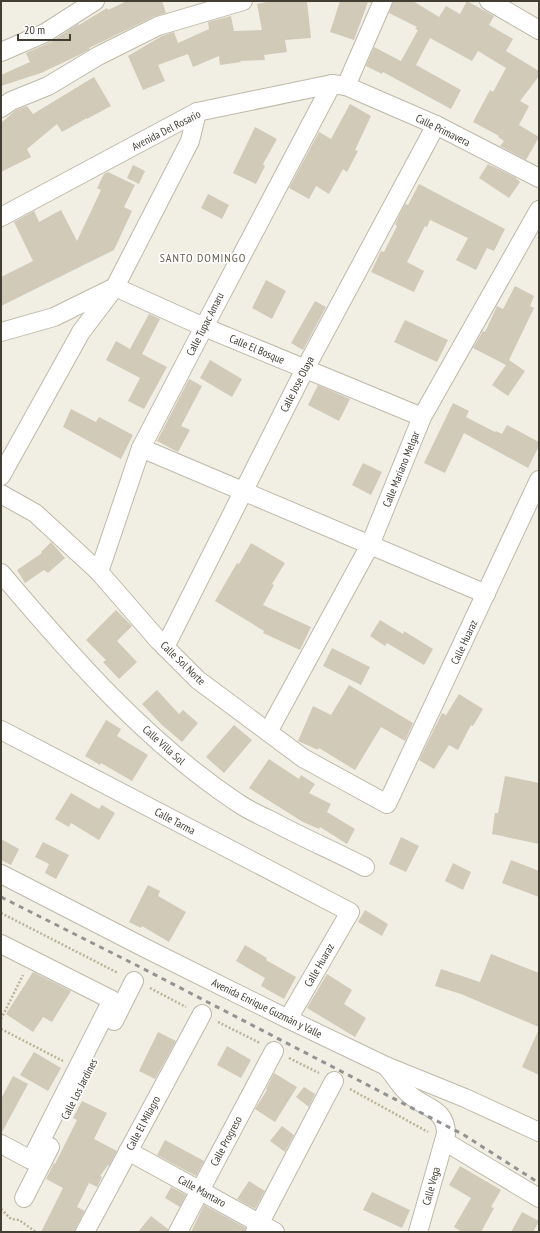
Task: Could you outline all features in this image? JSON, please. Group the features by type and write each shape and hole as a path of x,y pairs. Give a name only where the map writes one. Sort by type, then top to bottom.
{"street":[{"path":"1,52 45,33 95,1"},
{"path":"1,108 11,101 48,86 98,56 158,26 243,1"},
{"name":"Calle Tupac Amaru","path":"99,572 141,448 204,326 339,85 383,1"},
{"path":"489,1 539,30"},
{"name":"Avenida Del Rosario","path":"1,217 197,112 339,85"},
{"name":"Calle Primavera","path":"339,85 436,125 539,178"},
{"path":"1,476 81,332 115,287 190,141 197,112"},
{"name":"Calle Jose Olaya","path":"165,647 305,369 436,125"},
{"name":"Calle Mariano Melgar","path":"268,732 370,545 422,417 539,210"},
{"path":"1,332 54,317 115,287"},
{"name":"Calle El Bosque","path":"115,287 305,369 422,417"},
{"path":"141,448 486,594"},
{"name":"Calle Huaraz","path":"387,804 539,480"},
{"name":"Calle Sol Norte","path":"1,494 35,513 99,572 165,647 198,680 303,758 387,804"},
{"name":"Calle Villa Sol","path":"1,574 41,621 116,702 195,774 239,804 366,867"},
{"name":"Calle Tarma","path":"1,730 350,912"},
{"name":"Avenida Enrique Guzmán y Valle","path":"1,874 149,950 386,1066 465,1098 539,1132"},
{"name":"Calle Huaraz","path":"288,1019 350,912"},
{"path":"1,944 112,1000 31,1160 1,1144"},
{"name":"Calle Los Jardines","path":"24,1198 134,981"},
{"name":"Calle El Milagro","path":"85,1232 202,1014"},
{"name":"Calle Progreso","path":"178,1232 274,1051"},
{"name":"Calle Vega","path":"386,1066 409,1094 442,1116 446,1127 444,1141 418,1232"},
{"path":"263,1229 334,1081"},
{"path":"444,1141 539,1198"},
{"name":"Calle Mantaro","path":"128,1151 200,1190 263,1229"}],"path":[{"path":"1,913 134,981"},
{"path":"1,1019 30,959"},
{"path":"1,1029 77,1068"},
{"path":"1,1209 11,1219 19,1220 36,1232"}],"building":[{"path":"127,1 162,1 166,13 153,17 41,73 1,86 1,75 30,62 26,53 51,42 78,24 79,25 107,8 108,10"},
{"path":"271,1 307,1 311,38 285,40 287,52 264,55 265,60 240,61 241,62 220,65 219,56 193,67 188,54 158,65 165,81 143,90 128,56 162,36 174,32 178,43 209,29 208,22 231,16 234,31 262,30 257,4"},
{"path":"340,1 372,1 371,3 368,2 354,40 330,32"},
{"path":"393,1 413,1 439,17 446,6 460,14 467,1 494,16 489,25 513,39 506,51 539,71 539,76 520,101 529,106 519,125 539,137 526,160 500,146 504,141 498,137 499,136 473,122 490,90 493,92 506,68 478,51 472,61 430,38 416,65 461,90 451,109 383,72 382,74 366,66 374,47 401,61 418,30 415,29 417,27 389,13"},
{"path":"94,77 111,106 62,132 57,124 27,149 31,157 1,172 1,123 16,110 27,106 33,114"},
{"path":"350,104 371,116 355,150 358,151 347,172 343,169 329,194 316,186 309,199 289,188 319,132 331,139"},
{"path":"255,127 277,139 263,164 265,166 256,184 233,173"},
{"path":"488,164 515,177 520,182 509,198 479,178"},
{"path":"133,165 145,171 139,184 127,178"},
{"path":"108,172 135,185 124,207 132,211 114,250 1,306 1,277 33,261 14,222 34,211 39,222 61,210 77,241 101,190 97,188 104,174"},
{"path":"419,184 505,229 494,251 487,248 476,270 456,260 468,238 430,220 427,227 425,226 407,262 424,271 414,292 371,272 381,251 384,252 397,226 395,224 405,204 408,205"},
{"path":"208,194 229,205 222,219 201,208"},
{"path":"266,280 286,291 272,319 252,308"},
{"path":"515,286 534,296 530,306 534,308 509,360 525,371 508,396 492,385 506,365 473,348 483,331 485,332 497,306 503,309"},
{"path":"315,301 326,307 303,350 291,343"},
{"path":"149,314 160,319 142,354 167,367 144,409 128,401 140,378 106,360 116,341 130,349"},
{"path":"405,320 448,340 437,362 394,342"},
{"path":"210,360 242,379 232,397 200,378"},
{"path":"189,379 202,386 181,426 190,430 178,452 157,441"},
{"path":"318,385 350,399 339,421 308,405"},
{"path":"453,403 469,411 466,417 495,432 496,431 502,434 507,425 539,442 539,446 528,468 464,433 445,473 424,463"},
{"path":"71,409 96,422 99,417 133,435 121,459 63,427"},
{"path":"363,463 382,472 371,495 352,485"},
{"path":"51,542 65,558 48,573 44,570 25,583 17,570 42,553 41,552"},
{"path":"251,543 285,563 272,584 274,585 263,605 311,627 300,650 263,633 264,631 215,601 237,563 239,564"},
{"path":"116,610 132,626 117,641 137,662 119,679 103,662 106,660 86,640"},
{"path":"380,620 403,634 404,631 433,649 424,665 387,643 385,646 370,636"},
{"path":"332,648 370,667 361,685 323,666"},
{"path":"349,685 413,723 405,741 381,727 355,770 319,748 318,750 298,741 313,706 331,715"},
{"path":"157,690 179,714 183,710 198,723 182,742 162,725 142,704"},
{"path":"459,694 483,709 473,726 471,725 458,750 449,745 434,769 419,760 442,713 446,715"},
{"path":"106,720 121,729 117,736 148,755 132,781 101,763 100,765 85,756"},
{"path":"234,725 252,740 224,773 206,757"},
{"path":"269,759 299,779 301,775 315,784 309,793 331,804 327,812 355,829 347,844 320,827 319,829 303,822 249,788"},
{"path":"505,776 539,783 539,844 492,834 495,813 498,813"},
{"path":"71,793 99,809 102,805 115,813 99,840 71,823 69,827 55,819"},
{"path":"401,837 419,846 406,872 389,864"},
{"path":"1,839 19,849 11,865 1,860"},
{"path":"43,842 69,855 56,879 45,873 49,864 35,857"},
{"path":"511,860 539,871 539,897 502,883"},
{"path":"453,863 471,872 463,890 445,881"},
{"path":"148,885 160,891 158,896 186,912 169,942 142,926 141,928 129,922"},
{"path":"365,910 388,924 382,936 358,922"},
{"path":"245,945 267,958 266,960 296,977 284,999 261,986 265,978 236,961"},
{"path":"491,954 539,973 539,1027 461,994 435,986 441,969 480,982"},
{"path":"33,972 71,991 52,1022 43,1017 33,1032 6,1014"},
{"path":"327,974 352,990 344,1004 366,1018 355,1037 307,1008"},
{"path":"539,1029 539,1075 522,1067"},
{"path":"158,1032 176,1041 155,1079 139,1071"},
{"path":"227,1046 251,1060 241,1078 217,1065"},
{"path":"34,1052 61,1068 48,1091 20,1075"},
{"path":"274,1073 297,1087 275,1122 255,1109 267,1090 266,1089"},
{"path":"13,1076 28,1084 1,1134 1,1099"},
{"path":"304,1087 315,1094 309,1107 296,1097"},
{"path":"82,1101 107,1113 94,1139 117,1151 109,1166 108,1165 100,1176 102,1177 97,1187 89,1183 77,1207 85,1211 76,1227 75,1232 41,1232 63,1188 46,1179 77,1120 73,1118"},
{"path":"282,1126 294,1135 285,1152 270,1141"},
{"path":"165,1140 204,1161 196,1176 157,1155"},
{"path":"460,1166 501,1190 491,1207 494,1208 481,1232 462,1232 454,1227 471,1198 449,1185"},
{"path":"249,1181 265,1191 255,1209 237,1199"},
{"path":"171,1187 186,1195 180,1207 165,1198"},
{"path":"372,1192 410,1210 402,1228 363,1210"},
{"path":"204,1205 246,1228 245,1232 191,1232"},
{"path":"522,1212 539,1221 533,1232 511,1232"},
{"path":"151,1216 168,1229 168,1232 138,1232"}],"railway":[{"path":"1,897 140,967 464,1135 539,1183"}],"district":[{"name":"SANTO DOMINGO","path":"203,257"}]}
